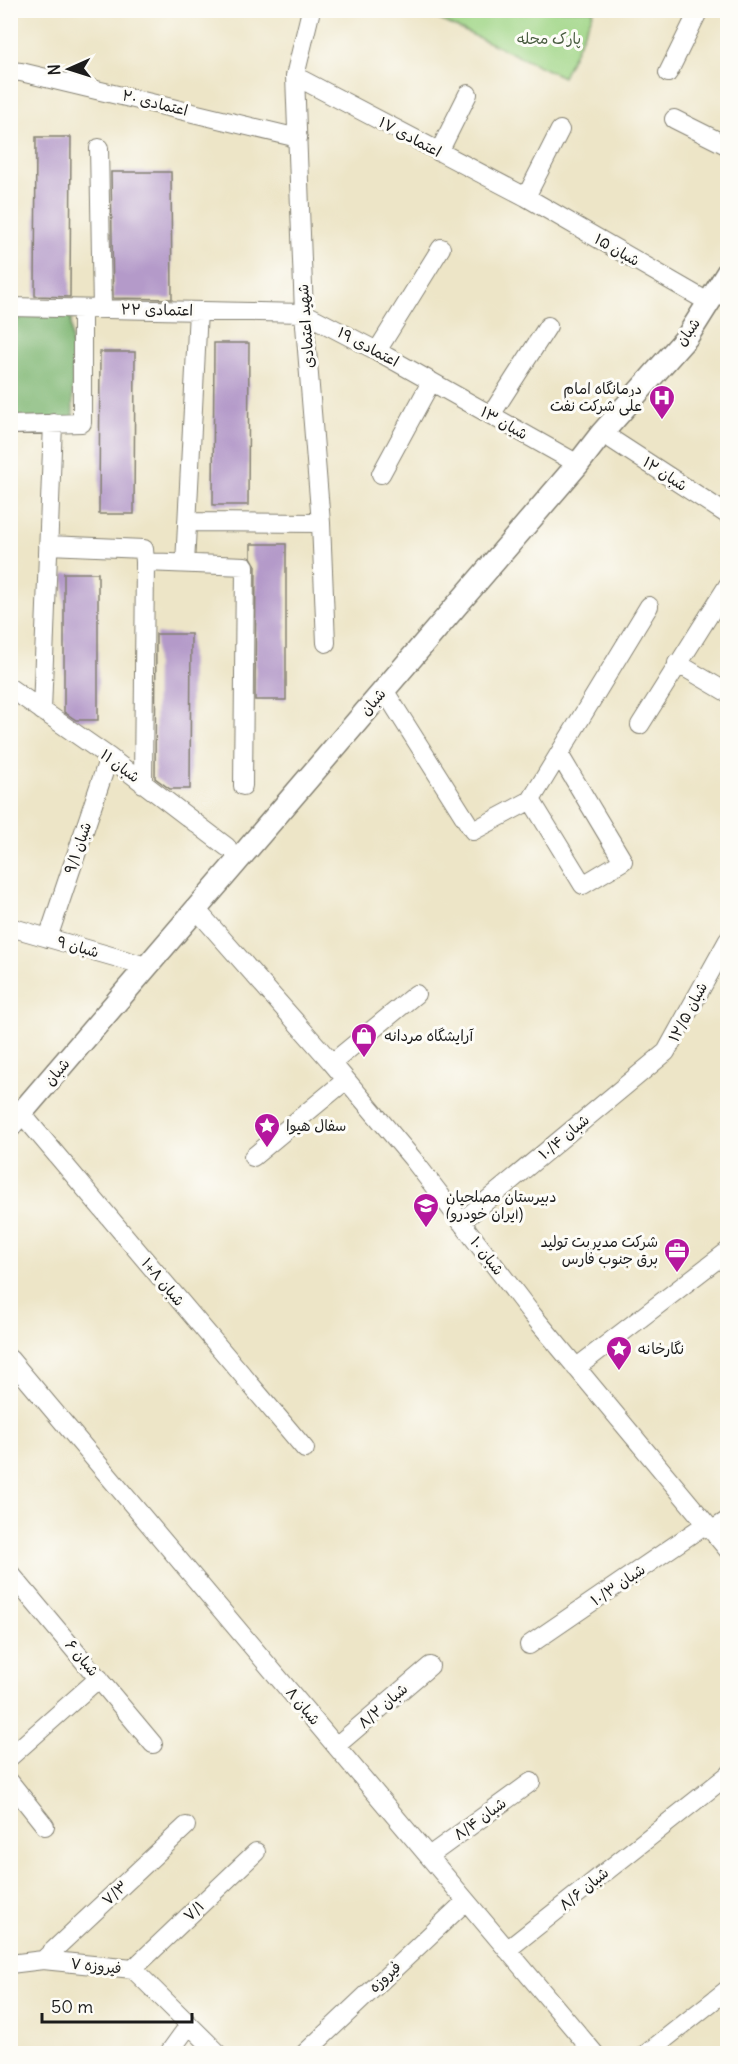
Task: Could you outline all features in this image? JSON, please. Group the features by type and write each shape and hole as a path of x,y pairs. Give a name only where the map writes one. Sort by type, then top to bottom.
{"street":[{"name":"شهید اعتمادی","path":"311,10 295,76 304,314 321,523 326,643"},
{"path":"668,73 699,10"},
{"name":"۲۰ اعتمادی","path":"14,69 298,138"},
{"name":"۱۷ اعتمادی","path":"295,76 526,197"},
{"path":"439,152 468,94"},
{"path":"674,119 728,146"},
{"path":"526,197 560,130"},
{"path":"99,148 102,309"},
{"name":"۱۵ شبان","path":"526,197 708,302"},
{"path":"377,351 441,249"},
{"name":"شبان","path":"16,1120 578,464 602,433 687,337 728,272"},
{"name":"۲۲ اعتمادی","path":"10,307 50,306 82,309 304,314"},
{"path":"10,425 82,423 82,309"},
{"path":"185,564 198,311"},
{"name":"۱۹ اعتمادی","path":"304,314 431,381"},
{"path":"491,416 548,326"},
{"path":"381,474 431,381"},
{"name":"۱۳ شبان","path":"431,381 578,464"},
{"path":"42,711 53,423"},
{"name":"۱۲ شبان","path":"602,433 728,515"},
{"path":"187,522 321,523"},
{"path":"48,545 144,549 143,784"},
{"path":"145,562 245,566 243,786"},
{"path":"640,725 728,585"},
{"path":"384,690 473,831 531,800 649,606"},
{"path":"677,663 728,693"},
{"name":"۱۱ شبان","path":"10,688 109,757 226,848"},
{"path":"531,800 583,885 623,861 559,754"},
{"name":"۹/۱ شبان","path":"48,938 109,757"},
{"name":"۱۰ شبان","path":"196,909 332,1063 412,1158 531,1313 728,1550"},
{"name":"۹ شبان","path":"11,930 48,938 146,966"},
{"name":"۱۲/۵ شبان","path":"666,1052 726,946"},
{"path":"332,1063 416,994"},
{"name":"۱۰/۴ شبان","path":"461,1222 666,1052"},
{"path":"254,1157 346,1080"},
{"name":"۱+۸ شبان","path":"16,1120 304,1449"},
{"path":"576,1368 728,1251"},
{"name":"۸ شبان","path":"10,1359 595,2054"},
{"name":"۱۰/۳ شبان","path":"529,1645 709,1528 728,1520"},
{"name":"۶ شبان","path":"10,1573 153,1744"},
{"name":"۸/۲ شبان","path":"336,1746 430,1666"},
{"path":"10,1757 99,1678"},
{"name":"۸/۶ شبان","path":"507,1950 728,1775"},
{"path":"10,1782 45,1827"},
{"name":"۸/۴ شبان","path":"429,1856 531,1782"},
{"name":"۷/۳","path":"43,1960 186,1826"},
{"name":"۷/۱","path":"133,1969 256,1852"},
{"name":"فیروزه","path":"304,2054 466,1901"},
{"name":"۷ فیروزه","path":"10,1964 43,1960 133,1969 219,2054"},
{"path":"646,2054 728,1989"},
{"path":"168,2054 189,2025"}],"green space":[{"name":"پارک محله","path":"594,10 563,77 421,11"},
{"path":"71,313 73,419 11,420 10,314"}],"building":[{"path":"36,137 71,137 70,297 35,296"},
{"path":"111,172 171,172 172,299 113,298"},
{"path":"214,343 249,343 248,505 213,505"},
{"path":"100,352 135,352 134,514 99,514"},
{"path":"251,544 286,544 286,700 255,700 256,566 251,557"},
{"path":"64,573 98,573 98,720 76,720 64,712"},
{"path":"156,634 191,634 190,789 170,789 155,778"}],"place":[{"name":"درمانگاه امام علی شرکت نفت","path":"662,421"},
{"name":"آرایشگاه مردانه","path":"364,1059"},
{"name":"سفال هیوا","path":"267,1149"},
{"name":"دبیرستان مصلحیان (ایران خودرو)","path":"426,1229"},
{"name":"شرکت مدیریت تولید برق جنوب فارس","path":"677,1274"},
{"name":"نگارخانه","path":"619,1372"}]}
